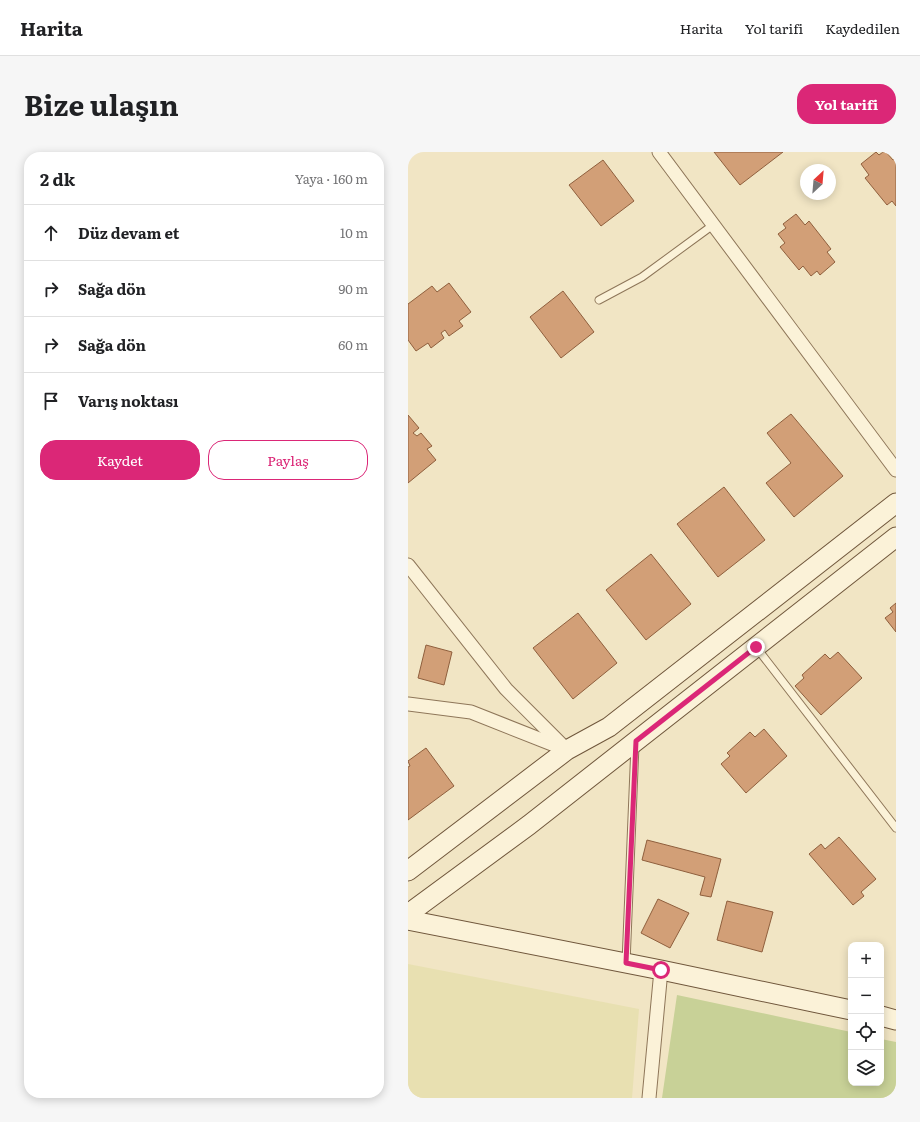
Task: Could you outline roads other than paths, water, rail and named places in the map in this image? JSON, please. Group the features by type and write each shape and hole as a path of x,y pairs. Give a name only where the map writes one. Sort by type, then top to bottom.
{"main road":[{"path":"408,871 567,750 608,727 896,503"},
{"path":"408,914 529,824 896,537"},
{"path":"408,920 661,970 848,1009"},
{"path":"884,1017 896,1020"}],"street":[{"path":"659,152 896,470"},
{"path":"408,565 506,690 567,750"},
{"path":"408,704 471,712 567,750"},
{"path":"649,1098 661,970"}],"lane":[{"path":"600,300 642,277 713,225"},
{"path":"756,647 896,828"},
{"path":"626,963 636,741"}]}
